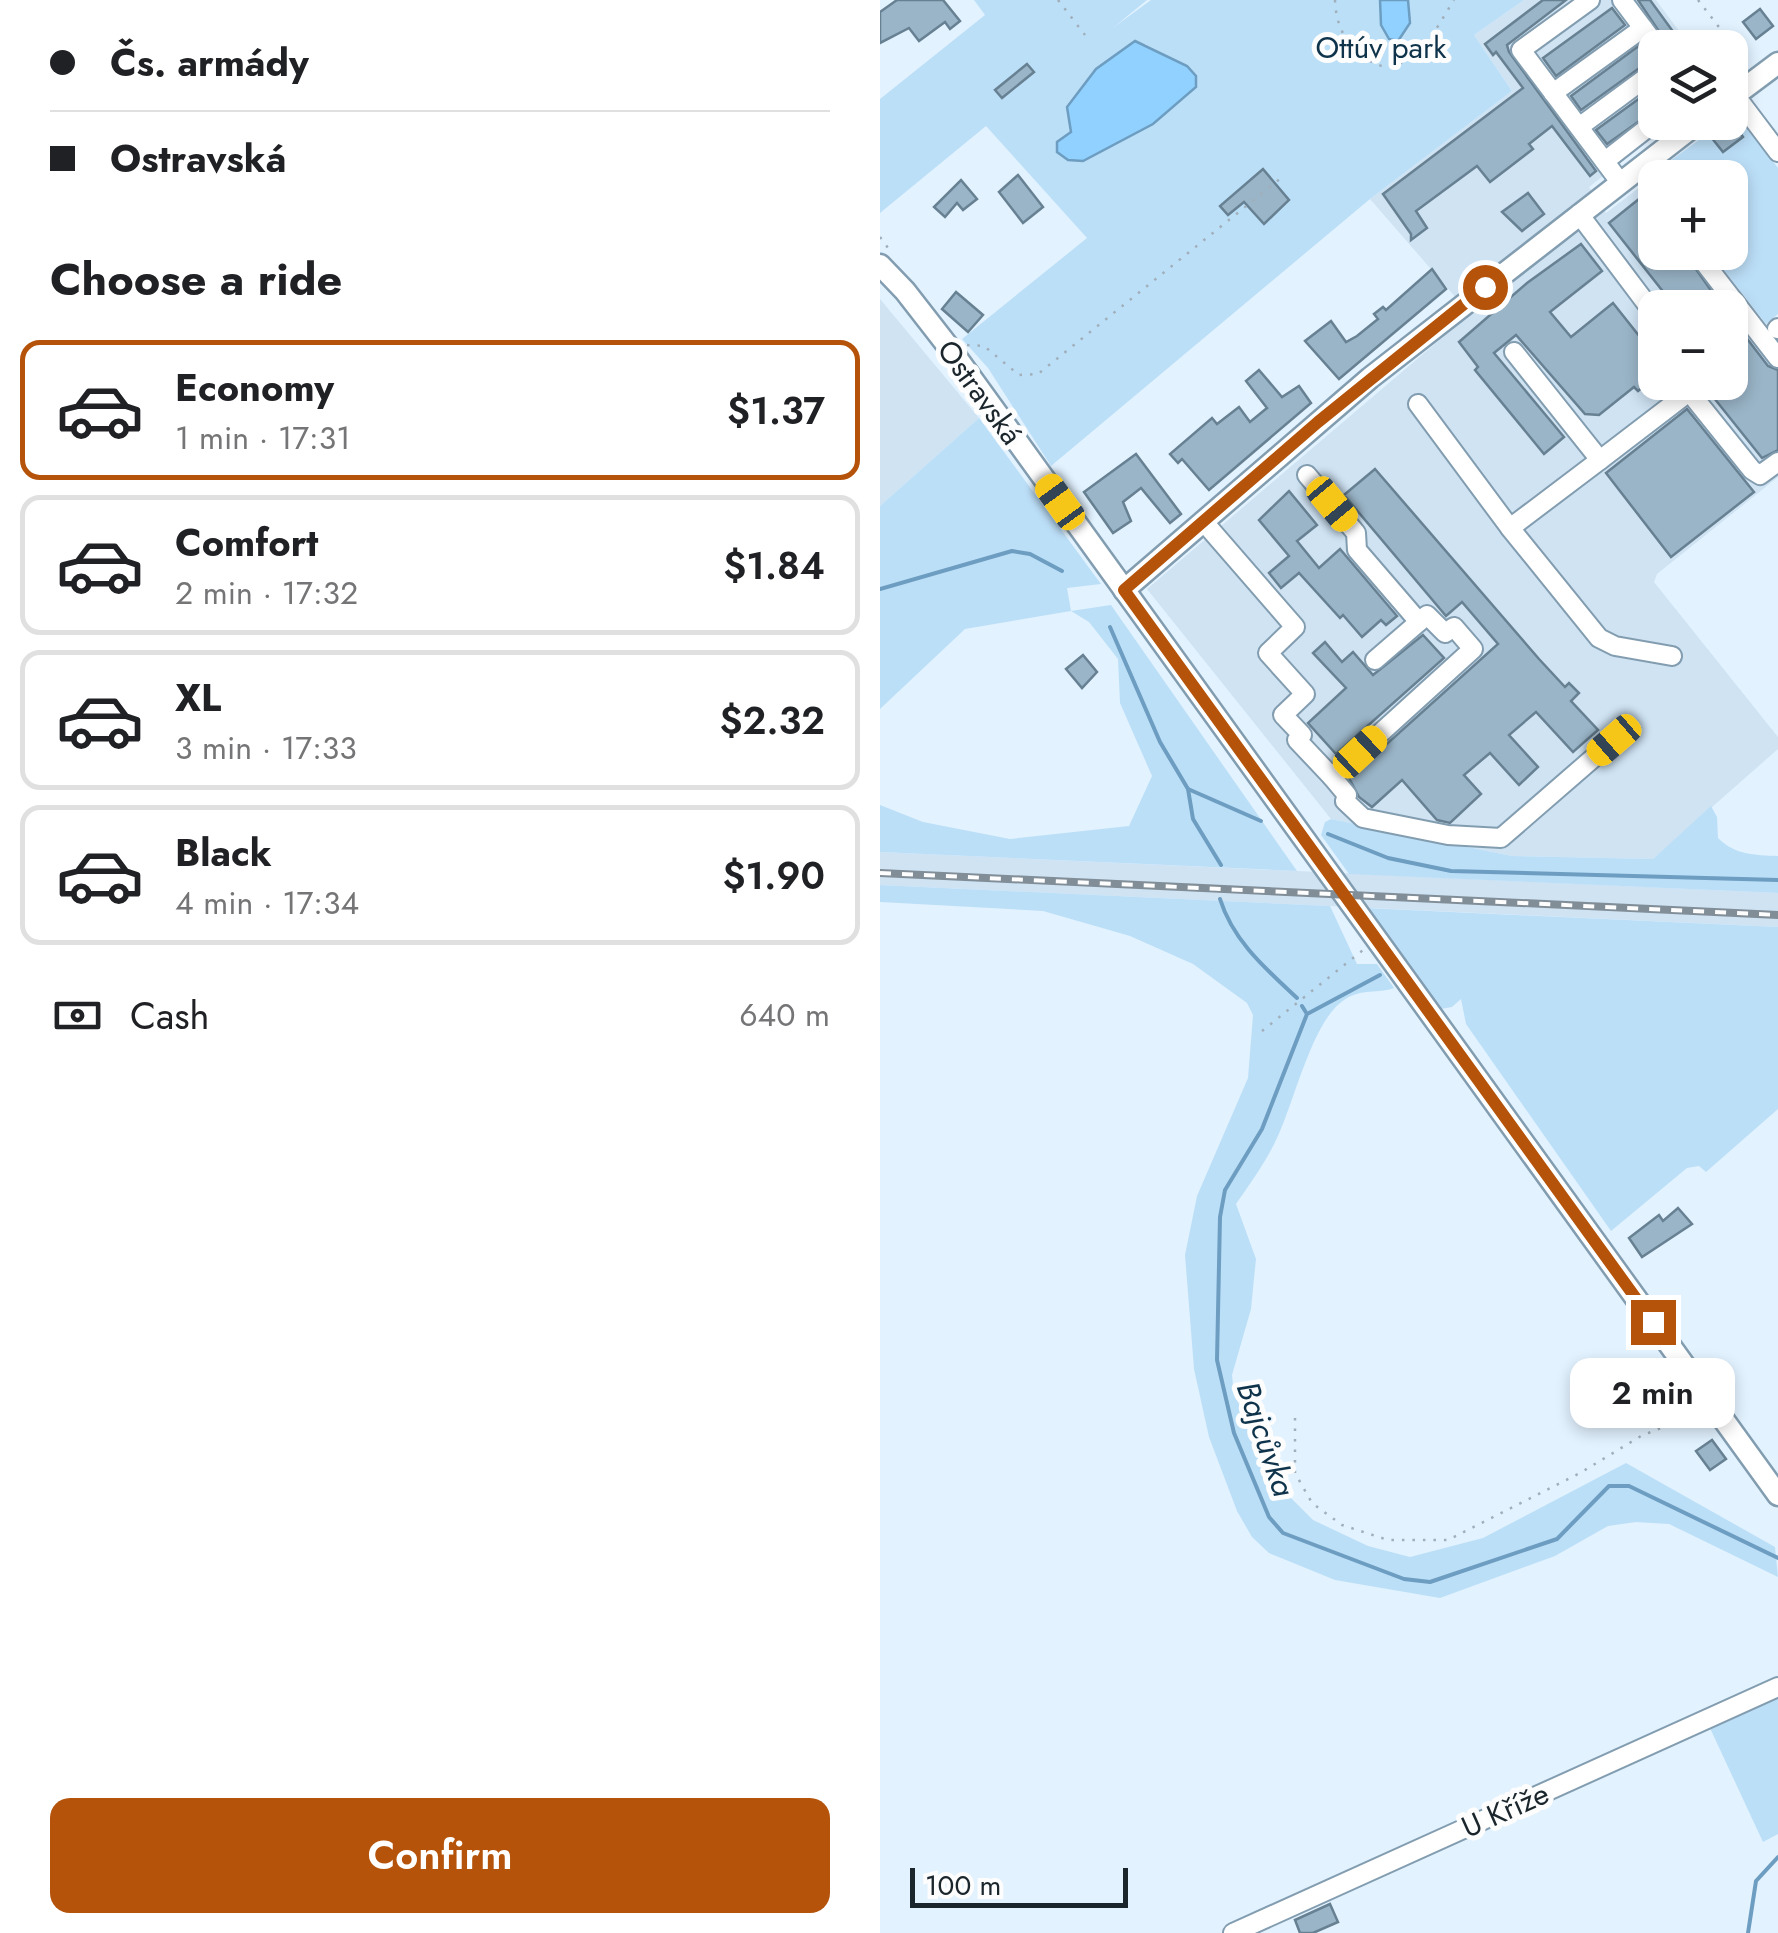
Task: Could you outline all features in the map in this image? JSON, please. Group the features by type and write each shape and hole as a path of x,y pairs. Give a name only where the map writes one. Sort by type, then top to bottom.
{"main road":[{"path":"1748,85 1778,63"},
{"path":"1124,590 1370,378 1675,140"},
{"name":"Ostravská","path":"880,266 905,290 954,354 1778,1495"}],"street":[{"path":"1590,0 1521,50 1620,182"},
{"path":"1553,93 1643,28 1622,0"},
{"path":"1579,128 1638,84"},
{"path":"1748,116 1778,152"},
{"path":"1604,161 1638,135"},
{"path":"1579,214 1638,292"},
{"path":"1710,270 1778,358"},
{"path":"1514,352 1600,460"},
{"path":"1510,528 1678,400"},
{"path":"1699,400 1752,470 1760,475 1778,462"},
{"path":"1418,404 1510,528 1606,643 1672,656"},
{"path":"1308,475 1356,533 1357,550 1418,622"},
{"path":"1204,521 1294,627 1268,653 1306,694 1283,714 1302,736 1297,740 1348,795 1345,801 1363,818 1448,835 1501,838 1614,740"},
{"path":"1332,777 1473,649 1454,627 1444,633 1427,615 1376,660"},
{"name":"U Kříže","path":"1232,1933 1778,1687"}],"path":[{"path":"1058,0 1085,35"},
{"path":"1335,0 1337,23 1343,36 1359,53 1384,66 1403,62 1421,50 1454,0"},
{"path":"1698,0 1758,78"},
{"path":"954,354 971,342 984,346 1019,376 1038,374 1281,178"},
{"path":"1262,1031 1376,940"},
{"path":"1295,1418 1295,1473 1312,1503 1342,1525 1388,1540 1448,1540 1580,1473 1642,1436 1690,1418 1712,1404"}],"shaded area":[{"path":"1524,0 1656,0 1678,30 1638,30 1638,140 1649,140 1589,187 1606,213 1638,189 1638,270 1703,270 1718,290 1638,290 1638,400 1748,400 1748,329 1778,368 1778,477 1657,574 1654,582 1778,737 1778,749 1653,859 1512,856 1331,819 1147,589 1470,314 1370,199 1512,91 1474,35"},
{"path":"880,299 979,418 880,506"},
{"path":"880,852 1778,893 1778,927 880,885"}],"green space":[{"name":"Ottúv park","path":"974,0 1147,0 1114,27 1151,0 1524,0 1474,35 1512,91 1370,199 1051,466 988,368 962,339 1087,238 986,126 880,213 880,99 985,15","holes":["1145,44 1187,66 1153,124 1083,161 1058,142 1071,132 1070,120"]},
{"path":"1748,128 1778,168 1778,314 1766,324 1748,301 1748,290 1740,290 1724,270 1748,270 1748,160 1671,160 1699,140 1748,140"},
{"path":"979,418 1101,584 1067,588 1071,611 965,629 880,709 880,506"},
{"path":"1111,605 1297,871 880,852 880,805 923,822 1010,839 1129,826 1152,776 1120,703 1118,659 1089,622 1071,611"},
{"path":"1711,806 1717,817 1718,838 1724,844 1745,853 1778,856 1778,893 1349,874 1321,835 1325,822 1331,819 1512,856 1653,859"},
{"path":"880,885 1330,906 1357,964 1377,964 1394,988 1344,1000 1322,1026 1273,1147 1236,1204 1256,1259 1251,1309 1232,1375 1234,1395 1288,1495 1313,1520 1368,1546 1410,1557 1483,1538 1626,1463 1775,1547 1778,1577 1669,1524 1636,1522 1608,1526 1555,1556 1440,1598 1335,1580 1269,1553 1252,1537 1237,1511 1209,1437 1194,1369 1185,1255 1197,1196 1248,1078 1253,1015 1247,1003 1193,964 1130,936 1043,911 880,902"},
{"path":"1366,908 1778,927 1778,1109 1706,1172 1699,1166 1687,1168 1611,1231 1466,1024 1461,999 1452,1007 1441,1009"},
{"path":"1778,1698 1778,1834 1763,1842 1709,1726"}],"water":[{"path":"1380,0 1408,0 1410,23 1398,41 1389,39 1381,25"},
{"path":"1135,41 1187,66 1196,76 1196,87 1153,124 1083,161 1068,160 1057,152 1057,142 1071,132 1067,107 1096,69"}],"building":[{"path":"897,0 943,0 960,21 950,29 945,22 919,41 909,28 880,43 880,12"},
{"path":"1543,0 1566,0 1507,45 1509,52 1596,171 1590,176 1552,126 1529,144 1533,149 1490,182 1477,166 1416,211 1427,228 1411,240 1411,234 1383,194 1523,88 1496,52 1493,55 1485,44"},
{"path":"1638,0 1650,0 1672,30 1658,30"},
{"path":"1612,8 1625,25 1556,76 1543,58"},
{"path":"1760,9 1773,26 1756,39 1743,22"},
{"path":"1638,46 1638,69 1581,110 1571,96"},
{"path":"1027,64 1034,72 1002,98 995,90"},
{"path":"1638,99 1638,122 1607,144 1596,130"},
{"path":"1713,140 1739,140 1723,152"},
{"path":"1263,169 1289,200 1264,224 1244,202 1228,215 1220,206"},
{"path":"1018,175 1043,207 1023,223 999,192"},
{"path":"961,180 977,199 963,210 957,203 945,217 934,207"},
{"path":"1528,193 1544,214 1522,231 1502,212"},
{"path":"1638,200 1638,260 1609,223"},
{"path":"1581,244 1602,271 1550,312 1571,337 1613,303 1638,335 1638,391 1634,387 1599,415 1585,414 1516,335 1494,353 1564,437 1544,454 1475,370 1478,367 1459,342 1527,283"},
{"path":"1432,269 1446,289 1339,379 1305,341 1331,321 1346,342 1357,336 1378,319 1374,314 1383,307 1386,310"},
{"path":"1646,270 1697,270 1711,290 1662,290"},
{"path":"956,292 983,315 968,332 942,309"},
{"path":"1748,340 1768,366 1778,370 1778,450 1762,458 1716,400 1748,400"},
{"path":"1259,370 1282,397 1299,386 1311,403 1209,490 1182,459 1178,463 1170,454 1212,418 1217,424 1239,407 1250,422 1267,408 1246,381"},
{"path":"1687,409 1754,492 1671,557 1606,473"},
{"path":"1136,454 1181,514 1170,523 1141,488 1123,502 1131,521 1113,533 1084,492"},
{"path":"1375,469 1539,659 1565,687 1569,683 1579,693 1571,701 1598,730 1573,752 1536,712 1509,735 1538,767 1519,785 1490,753 1464,775 1481,794 1450,823 1437,820 1402,780 1372,807 1359,797 1349,778 1498,644 1462,602 1446,616 1344,495"},
{"path":"1289,491 1317,525 1297,541 1319,568 1340,549 1397,616 1386,625 1381,620 1362,637 1299,573 1281,588 1269,573 1289,556 1259,520"},
{"path":"1423,635 1444,658 1336,754 1308,723 1346,688 1313,653 1325,642 1342,662 1353,652 1373,675"},
{"path":"1083,655 1097,672 1082,688 1066,669"},
{"path":"1678,1208 1692,1224 1642,1257 1629,1238 1659,1215 1663,1221"},
{"path":"1712,1440 1726,1459 1710,1470 1696,1451"},
{"path":"1330,1904 1338,1922 1313,1933 1300,1933 1295,1920"}],"waterway":[{"name":"Bajcůvka","path":"880,589 1012,551 1030,554 1062,571"},
{"name":"Bajcůvka","path":"1110,627 1160,742 1188,789 1193,819 1221,865"},
{"path":"1188,789 1261,821"},
{"path":"1328,834 1388,858 1451,871 1778,880"},
{"name":"Bajcůvka","path":"1220,899 1242,941 1297,998"},
{"path":"1309,1013 1380,975"},
{"name":"Bajcůvka","path":"1302,1006 1307,1014 1262,1129 1225,1190 1220,1217 1217,1360 1234,1433 1269,1517 1283,1533 1404,1579 1430,1582 1557,1539 1609,1486 1629,1486 1778,1558"},
{"path":"1748,1933 1756,1881 1778,1857"}],"railway":[{"path":"880,873 1778,915"}],"route":[{"path":"1485,287 1396,356 1124,590 1653,1322"}]}
